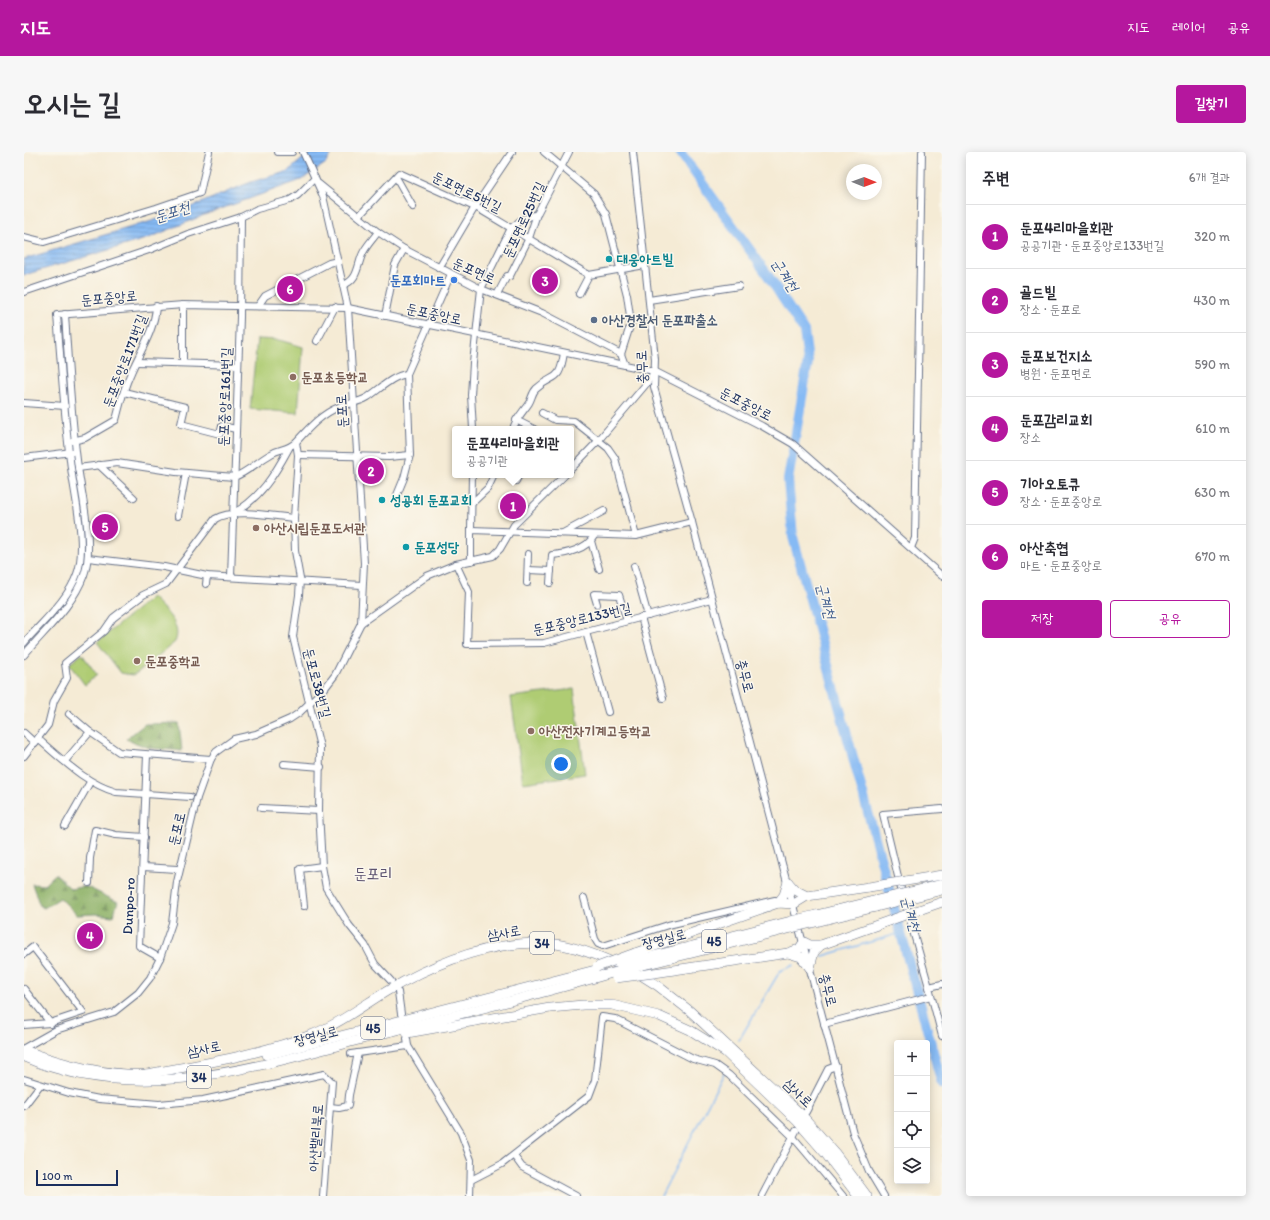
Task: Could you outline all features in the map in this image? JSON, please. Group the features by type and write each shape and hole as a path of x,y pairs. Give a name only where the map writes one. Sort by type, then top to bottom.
{"highway":[{"path":"779,901 794,904 807,896 942,875"},
{"path":"788,882 795,890 807,896"},
{"path":"637,960 779,901 784,895 788,882"},
{"name":"45","path":"911,895 942,884"},
{"name":"45","path":"911,895 942,890"},
{"name":"장영실로","path":"24,1049 72,1065 105,1071 146,1074 196,1071 223,1066 406,1020 598,968 792,924 911,895"},
{"path":"614,976 654,972 788,953 799,949 804,942 810,945 821,945 942,902"},
{"name":"삼사로","path":"146,1074 220,1061 266,1050 311,1034 339,1022 387,991 430,968 460,957 502,946 543,943 559,945 610,960 636,972 658,986 690,1012 802,1116 835,1153 867,1196"},
{"path":"810,968 814,952 821,945"},
{"path":"788,953 801,957 810,968"},
{"name":"45","path":"614,976 637,960"},
{"name":"장영실로","path":"24,1057 63,1070 99,1077 147,1081 173,1080 226,1072 573,984 614,976"},
{"name":"삼사로","path":"372,1036 411,1032 550,1008 598,1004 630,1008 659,1016 690,1030 724,1052 797,1122 825,1153 858,1196"}],"street":[{"path":"24,237 44,242 200,193 209,152"},
{"path":"278,152 292,152"},
{"name":"둔포로","path":"24,1049 56,1030 100,1017 121,1008 138,993 150,978 160,958 172,923 177,882 197,798 211,759 216,752 234,739 256,734 275,726 290,719 310,704 335,675 361,623 364,563 348,308 319,184 303,152"},
{"path":"438,268 475,207 512,152"},
{"path":"544,152 563,166 594,194 606,214 619,270 627,295 631,323 621,354 625,365"},
{"name":"둔포면로25번길","path":"497,294 507,276 510,276 529,238 537,214 570,152"},
{"name":"충무로","path":"633,152 656,359 654,387 692,522 794,904 853,1133 869,1171 884,1196"},
{"path":"911,548 915,538 916,525 922,152"},
{"name":"둔포면로5번길","path":"396,177 399,173 475,207 589,275"},
{"path":"24,292 241,217 257,209 290,200 298,195 315,177"},
{"path":"359,216 396,177 413,207"},
{"name":"둔포면로","path":"319,184 378,232 404,249 481,289 497,294 542,313 621,354"},
{"path":"472,426 471,394 475,335 481,289 511,228 521,220 537,214"},
{"name":"둔포중앙로161번길","path":"231,577 240,305 241,217"},
{"path":"343,285 354,278 361,263 362,255 378,232"},
{"path":"385,316 395,265 404,249"},
{"path":"258,306 265,296 329,263 338,261"},
{"path":"579,294 589,275 645,265"},
{"path":"397,496 404,478 410,455 407,374 451,274"},
{"path":"649,300 739,286"},
{"path":"183,305 183,363"},
{"name":"둔포중앙로","path":"71,441 65,406 58,315 183,305 348,308 654,371 780,435 804,453 942,576"},
{"name":"둔포중앙로171번길","path":"71,441 84,438 116,420 130,374 137,362 156,318 156,306"},
{"path":"317,341 335,307"},
{"name":"둔포중앙로","path":"24,643 64,597 77,574 80,562 80,542 71,441 65,314"},
{"path":"514,426 516,420 529,403 534,391 556,377 560,371 564,353"},
{"path":"137,362 238,365"},
{"path":"574,466 598,441 648,383 654,371"},
{"path":"232,514 255,498 274,475 289,448 320,418 339,407 354,404 367,398 399,375 407,374"},
{"path":"124,392 185,407 181,424 220,434 222,426 236,429"},
{"path":"24,403 65,406"},
{"path":"542,413 555,420 574,421 608,448 615,458 636,536"},
{"path":"516,420 528,426"},
{"name":"둔포로38번길","path":"296,442 298,455 294,518 295,551 300,581 292,637 318,732 321,767 319,811 322,866 326,888 365,945 375,964 391,981"},
{"path":"78,468 117,463 186,473 234,477 242,474 273,453 289,448"},
{"path":"24,458 72,452"},
{"name":"둔포중앙로","path":"24,655 70,602 84,575 88,558 88,541 78,468 72,452"},
{"path":"298,455 357,455 381,457 410,455"},
{"path":"99,465 134,498"},
{"path":"178,516 186,473"},
{"path":"471,561 472,478"},
{"path":"471,504 488,488 493,478"},
{"name":"둔포로","path":"361,623 427,576 456,564 488,558 496,553 502,546 510,530 562,478"},
{"path":"562,534 604,511"},
{"path":"24,756 48,725 54,700 67,678 65,663 104,632 113,618 143,595 166,584 215,519 232,514 294,518"},
{"path":"471,530 510,530 593,538 636,536 692,522"},
{"path":"593,538 599,569"},
{"path":"550,583 552,556 567,554 593,538"},
{"path":"527,583 528,554"},
{"path":"88,558 176,570 207,576 362,585"},
{"name":"둔포중앙로133번길","path":"456,564 469,592 467,644 544,643 712,599"},
{"path":"634,566 648,616"},
{"path":"528,570 551,571"},
{"path":"206,584 207,576"},
{"path":"597,604 594,594 619,595 627,621"},
{"path":"641,618 663,698"},
{"path":"586,632 608,712"},
{"path":"69,714 90,732 119,752 211,759"},
{"path":"65,761 90,732"},
{"path":"24,733 65,761 90,782 116,792 190,797"},
{"name":"Dunpo-ro","path":"147,755 139,946 160,958"},
{"path":"284,764 321,767"},
{"path":"65,826 90,782"},
{"path":"261,808 319,811"},
{"path":"942,809 883,814 901,889 929,987 929,997 942,1036"},
{"path":"89,883 90,858 95,830 116,835 144,837"},
{"path":"304,906 300,869 322,866"},
{"name":"Dunpo-ro","path":"143,867 177,869"},
{"path":"584,898 595,939 598,944 603,946 668,925 779,901"},
{"path":"24,954 33,947 82,1012 50,1023 24,1025"},
{"path":"929,987 942,984"},
{"path":"24,989 56,1030"},
{"path":"398,992 401,1014"},
{"path":"824,1024 929,997"},
{"path":"471,1180 490,1171 514,1156 587,1099 592,1091 595,1080 602,1017 615,1019 693,1059 715,1065 729,1075 793,1138 843,1196"},
{"path":"351,1054 407,1042 461,1133 471,1160 470,1196"},
{"path":"330,1107 339,1108 348,1106 358,1053"},
{"path":"806,1112 828,1069 836,1066"},
{"name":"아산밸리북로","path":"40,1085 99,1099 159,1104 203,1100 324,1074 332,1082 323,1196"},
{"path":"24,1079 40,1085 24,1106"},
{"path":"762,1196 796,1131"},
{"path":"514,1156 522,1167 576,1196"}],"green space":[{"path":"257,339 279,340 303,347 298,413 250,409"},
{"path":"152,597 171,617 177,635 175,642 137,673 132,675 121,673 97,642"},
{"path":"82,654 97,675 85,685 69,664"},
{"path":"574,689 585,774 523,783 511,697"},
{"path":"179,723 182,751 149,748 126,739 145,724"},
{"path":"55,874 71,889 85,886 118,902 113,916 96,914 77,915 60,898 44,908 40,906 32,884 44,885"}],"water":[{"path":"311,152 333,152 326,163 301,180 204,215 149,238 24,275 24,259 172,215 251,182 287,172"}],"waterway":[{"name":"군계천","path":"680,152 767,274 804,331 808,362 788,480 793,537 942,1084"},
{"path":"823,956 901,933"},
{"path":"739,1040 780,971 794,965"},
{"path":"661,1196 724,1073"}],"place":[{"name":"대웅아트빌","path":"609,259"},
{"name":"둔포회마트","path":"454,280"},
{"name":"둔포보건지소","path":"545,281"},
{"name":"아산축협","path":"290,289"},
{"name":"아산경찰서 둔포파출소","path":"594,320"},
{"name":"둔포초등학교","path":"293,377"},
{"name":"골드빌","path":"371,471"},
{"name":"성공회 둔포교회","path":"382,500"},
{"name":"둔포4리마을회관","path":"513,506"},
{"name":"기아오토큐","path":"105,527"},
{"name":"아산시립둔포도서관","path":"256,528"},
{"name":"둔포성당","path":"406,547"},
{"name":"둔포중학교","path":"137,661"},
{"name":"아산전자기계고등학교","path":"531,731"},
{"name":"둔포감리교회","path":"90,936"}],"district":[{"name":"둔포리","path":"373,873"}],"water label":[{"name":"둔포천","path":"172,212"}]}
